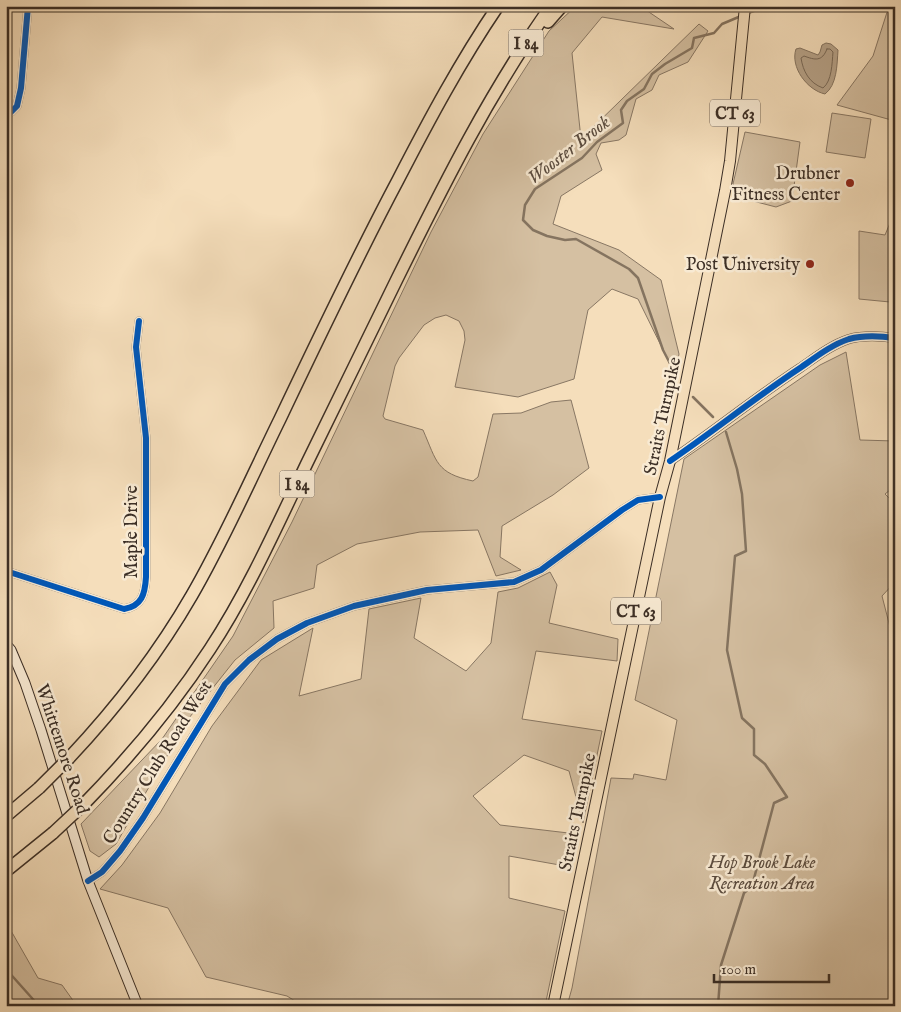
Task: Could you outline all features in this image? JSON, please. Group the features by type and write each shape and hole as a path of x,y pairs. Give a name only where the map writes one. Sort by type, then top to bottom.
{"highway":[{"name":"I 84","path":"6,816 39,788 104,720 136,680 192,594 228,527 363,245 431,116 465,57 498,6"},
{"name":"I 84","path":"6,872 53,833 125,762 192,676 230,616 263,554 445,182 502,80 551,6"},
{"path":"502,80 542,28 562,6"}],"main road":[{"name":"Straits Turnpike","path":"553,1006 660,497 670,461 725,191 730,161 744,8"},
{"name":"Whittemore Road","path":"6,644 11,650 25,683 88,881 138,1006"}],"street":[{"path":"9,112 17,106 21,88 28,6"},
{"name":"Maple Drive","path":"6,571 124,610 132,608 140,601 145,590 146,577 146,438 136,347 139,321"},
{"path":"670,461 714,432 775,384 830,348 850,339 875,336 895,338"},
{"name":"Country Club Road West","path":"88,881 102,872 120,852 225,684 249,660 277,640 307,623 354,606 427,590 514,582 541,570 638,500 660,497"}],"green space":[{"path":"576,6 640,6 674,29 602,17 572,53 581,139 699,24 708,31 688,62 659,75 652,90 636,99 626,135 619,140 601,143 596,154 602,170 561,196 553,224 619,250 661,280 679,354 675,374 638,299 612,289 588,310 574,379 518,397 455,387 465,340 464,331 459,321 446,315 435,318 424,325 395,366 383,416 385,419 423,430 439,464 452,474 473,481 478,477 493,414 521,413 551,402 571,400 589,468 553,495 502,526 500,557 521,570 496,576 478,530 420,532 357,544 317,565 314,588 273,601 274,628 235,660 189,718 116,844 99,857 90,851 81,824 162,739 233,636 292,522 431,232 483,134 549,31"},
{"path":"889,6 895,6 895,121 837,105 873,56"},
{"path":"832,113 871,119 865,158 826,152"},
{"path":"745,132 800,142 792,201 776,207 749,200 733,184"},
{"path":"895,211 895,325 890,323 890,302 859,299 859,231 885,235"},
{"name":"Hop Brook Lake Recreation Area","path":"846,352 860,440 895,441 895,486 885,494 895,504 895,582 882,596 891,631 895,631 895,1006 567,1006 611,778 633,779 634,774 666,780 677,720 635,700 684,459 820,365"},
{"path":"550,572 557,585 549,623 618,639 617,661 536,651 522,719 602,731 583,823 569,771 524,755 473,796 500,825 577,834 571,867 509,856 509,898 565,911 545,1006 303,1006 287,996 206,977 168,908 100,889 122,865 160,813 212,726 261,660 313,628 299,696 361,679 369,609 421,598 414,638 466,671 491,643 498,592 518,588"},
{"path":"6,922 38,978 62,985 77,1006 6,1006"}],"water":[{"path":"826,43 831,44 838,50 834,80 825,94 818,92 806,83 795,63 795,56 796,49 800,48 818,55 822,45"}],"waterway":[{"name":"Wooster Brook","path":"748,13 768,6"},
{"name":"Wooster Brook","path":"677,377 663,350 638,278 629,269 576,239 565,240 547,236 533,230 523,220 525,205 535,189 582,158 597,142 623,123 621,110 627,101 644,89 652,74 692,48 694,38 714,33 722,24 741,16"},
{"name":"Wooster Brook","path":"693,397 713,417"},
{"name":"Wooster Brook","path":"718,1006 721,965 744,893 752,886 774,803 787,797 765,764 754,755 754,729 742,718 727,650 735,556 746,551 742,494 726,432"},
{"path":"6,969 39,1006"}],"cycle path":[{"path":"6,112 11,112 17,106 21,88 28,6"},
{"path":"6,571 124,609 139,602 145,589 146,577 146,438 136,347 139,321"},
{"path":"670,461 784,379 836,345 849,339 860,337 878,336 895,338"},
{"path":"88,881 102,872 120,851 143,818 225,684 249,660 277,639 307,623 354,606 427,590 514,582 541,570 638,500 660,497"}],"place":[{"name":"Drubner Fitness Center","path":"850,183"},
{"name":"Post University","path":"810,264"}]}
